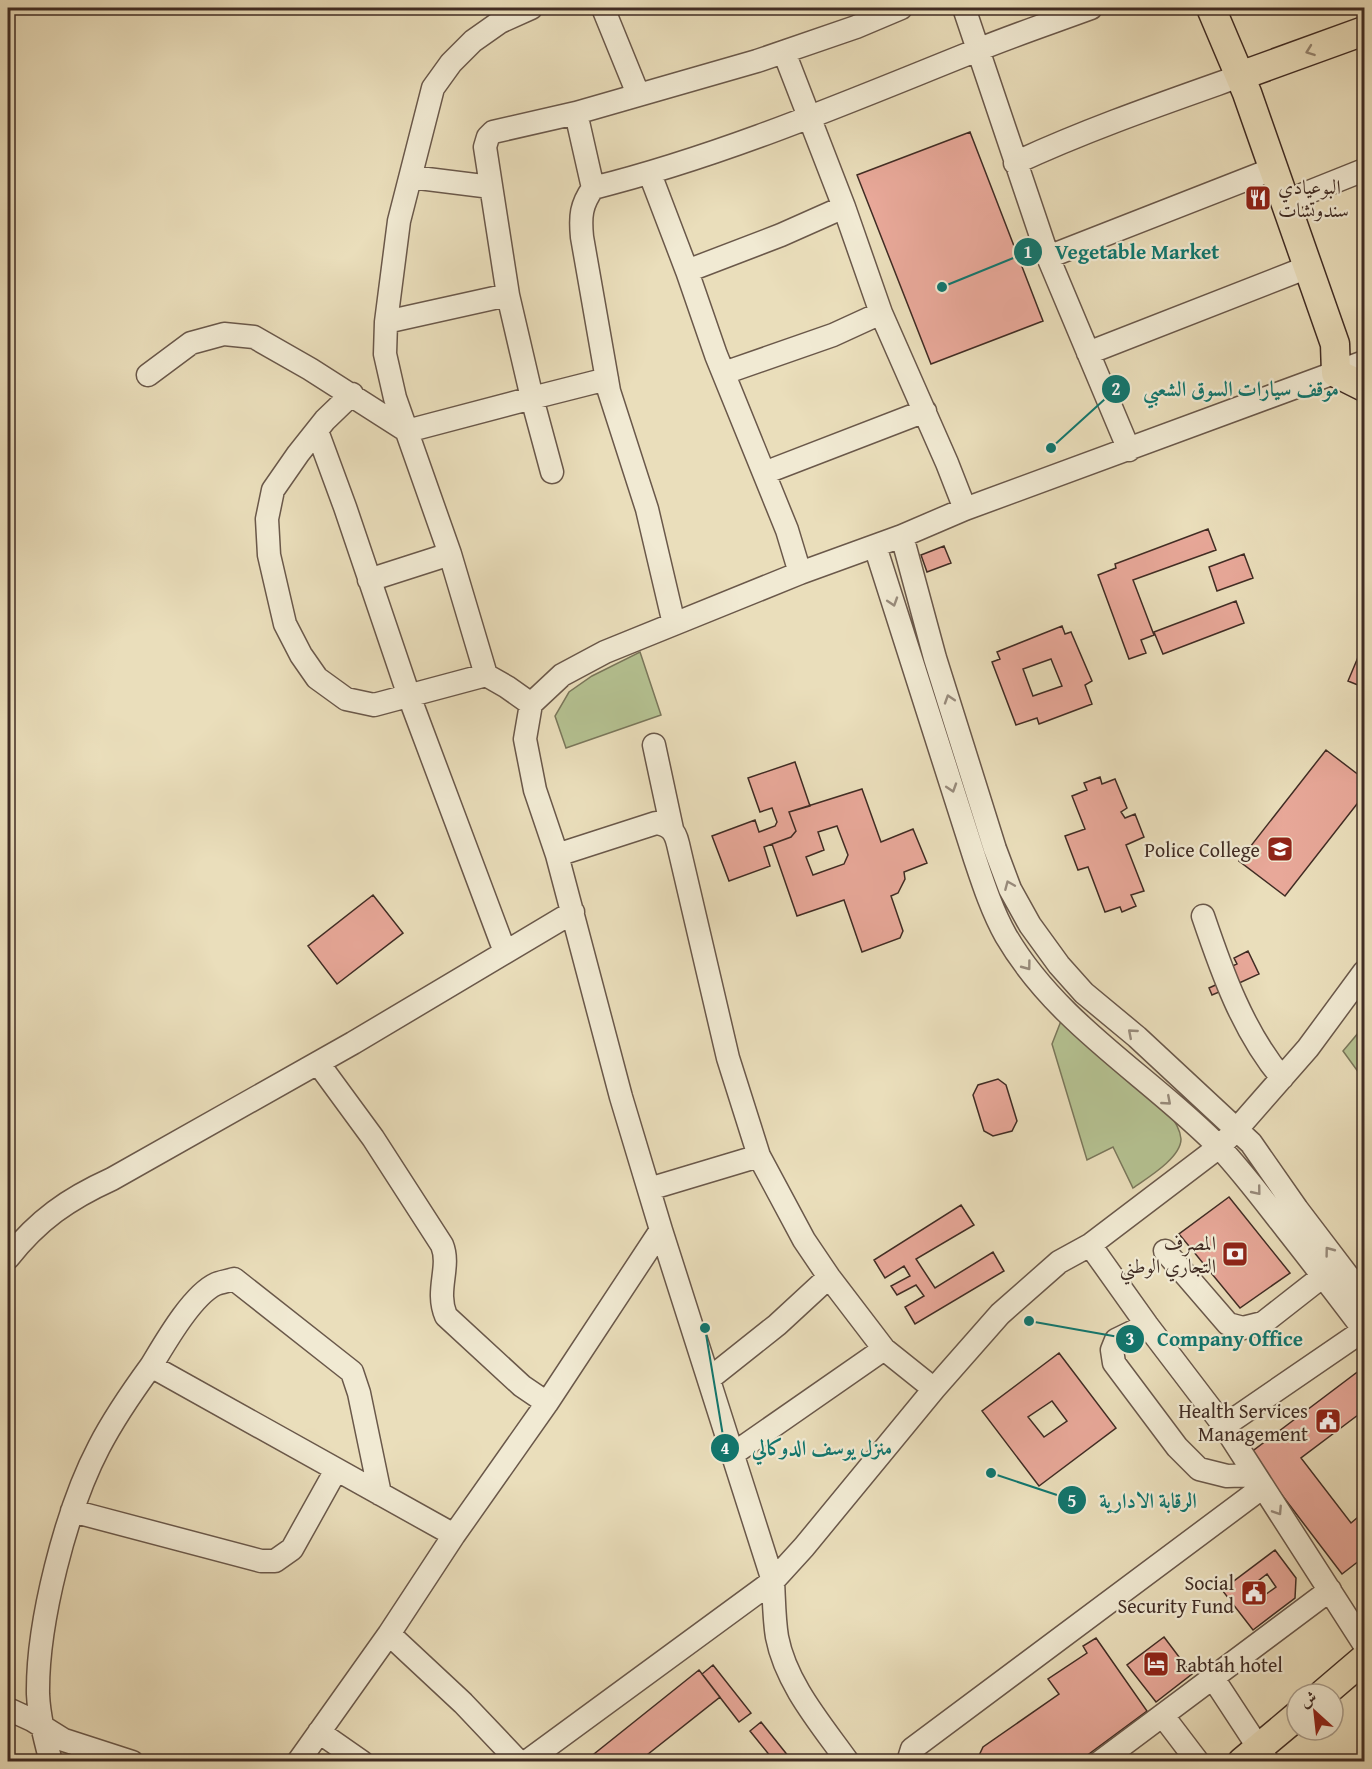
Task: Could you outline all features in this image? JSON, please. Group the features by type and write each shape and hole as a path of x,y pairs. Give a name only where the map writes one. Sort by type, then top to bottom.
{"main road":[{"path":"1211,8 1244,85 1335,344 1357,371"},
{"path":"1244,85 1365,31"},
{"path":"1244,85 1365,51"},
{"path":"1337,1682 1365,1659"},
{"path":"1256,1757 1285,1728"}],"street":[{"path":"531,8 500,22 473,41 445,71 433,88 399,221 386,322 385,354 395,398 450,554 486,675 531,704"},
{"path":"603,8 638,94"},
{"path":"552,472 508,295 485,147 488,137 493,132 576,113 784,52 856,27 901,8"},
{"path":"964,8 1048,256 1129,450"},
{"path":"674,624 647,508 609,391 582,237 580,219 584,201 593,188 650,174 810,117 1091,8"},
{"path":"784,52 844,207 881,313 925,411 965,509"},
{"path":"1015,163 1104,124 1244,85"},
{"path":"576,113 593,188"},
{"path":"1048,256 1273,170"},
{"path":"1284,202 1365,170"},
{"path":"650,174 724,373 787,531 800,573"},
{"path":"411,177 491,187"},
{"path":"687,271 781,235 844,207"},
{"path":"1088,353 1308,267"},
{"path":"386,322 508,295"},
{"path":"724,373 832,335 881,313"},
{"path":"148,375 191,343 224,334 254,337 352,394 407,431 607,379"},
{"path":"848,1761 788,1671 778,1637 773,1581 661,1230 621,1097 557,855 535,790 525,739 531,704 562,675 606,652 800,573 902,536 965,509 1357,371"},
{"path":"352,394 325,420 273,490 267,519 269,555 285,624 301,655 317,678 346,699 374,705 486,675"},
{"path":"764,473 925,411"},
{"path":"317,431 409,696 505,952"},
{"path":"902,536 935,658 995,849 1010,888 1030,926 1059,965 1084,993 1137,1037 1251,1143 1365,1297"},
{"path":"875,546 988,898 1006,936 1064,1010 1219,1147 1260,1193 1364,1330 1224,1426"},
{"path":"369,580 450,554"},
{"path":"654,745 672,829 678,844 728,1058 759,1156 804,1240 829,1277 884,1349 934,1389"},
{"path":"557,855 656,823 664,824 672,829"},
{"path":"974,856 995,849"},
{"path":"8,1258 31,1231 78,1194 112,1179 318,1063 573,912"},
{"path":"1203,916 1229,988 1268,1062 1282,1078"},
{"path":"526,1761 773,1581 1000,1314 1059,1262 1090,1245 1219,1147 1282,1078 1335,1014 1365,972"},
{"path":"318,1063 373,1138 442,1245 444,1258 441,1304 446,1316 522,1386 547,1403"},
{"path":"649,1189 759,1156"},
{"path":"298,1761 389,1634 454,1535 547,1403 661,1230"},
{"path":"1090,1245 1224,1426 1365,1644"},
{"path":"1165,1251 1228,1324 1243,1328 1263,1323 1323,1276"},
{"path":"710,1379 777,1325 829,1277"},
{"path":"51,1761 42,1728 38,1694 42,1640 50,1593 72,1511 98,1448 120,1410 182,1318 203,1293 215,1285 234,1279 352,1372 359,1393 380,1494"},
{"path":"1147,1325 1116,1340 1112,1350 1114,1363 1177,1447 1200,1469 1259,1481"},
{"path":"733,1454 884,1349"},
{"path":"151,1366 454,1535"},
{"path":"72,1511 261,1562 275,1561 292,1549 336,1470"},
{"path":"908,1761 912,1749 1259,1481"},
{"path":"1100,1761 1329,1590"},
{"path":"389,1634 463,1703 519,1761"},
{"path":"1213,1678 1256,1757"},
{"path":"8,1709 25,1716 64,1740 132,1761"},
{"path":"1163,1716 1198,1761"},
{"path":"319,1732 362,1761"}],"green space":[{"path":"640,652 661,715 566,748 555,716 569,692 592,676"},
{"path":"1061,1021 1167,1110 1178,1127 1180,1146 1170,1160 1133,1188 1113,1147 1087,1160 1052,1044"},
{"path":"1359,1032 1364,1034 1364,1080 1343,1051"}],"building":[{"path":"970,132 1043,321 931,364 857,175"},
{"path":"1208,529 1216,550 1133,580 1154,635 1141,640 1146,653 1129,659 1098,575 1116,568 1115,564"},
{"path":"944,546 951,563 927,572 921,555"},
{"path":"1244,554 1253,578 1217,591 1209,567"},
{"path":"1236,601 1244,623 1163,654 1154,632"},
{"path":"1364,617 1364,635 1358,632"},
{"path":"1062,626 1065,634 1071,632 1092,681 1085,685 1092,704 1039,724 1037,718 1016,725 992,662 1000,659 997,652","holes":["1051,659 1062,686 1033,696 1023,669"]},
{"path":"1364,643 1364,694 1360,692 1363,687 1348,681"},
{"path":"1326,750 1364,779 1364,795 1285,896 1239,861"},
{"path":"795,762 810,806 789,812 796,831 791,837 764,847 770,866 729,881 712,836 755,820 759,832 775,826 777,822 772,808 760,812 748,778"},
{"path":"1100,777 1102,784 1115,779 1127,808 1121,812 1125,818 1135,814 1144,837 1126,845 1144,891 1131,895 1136,906 1122,912 1120,907 1105,912 1088,867 1078,870 1065,836 1085,829 1072,796 1087,790 1084,783"},
{"path":"862,789 881,842 913,829 927,863 904,872 905,879 898,893 891,896 903,931 900,938 862,952 844,900 797,916 772,844 791,837 796,831 789,812","holes":["837,826 848,855 844,864 813,875 806,857 824,850 818,832"]},
{"path":"373,895 403,933 337,984 308,946"},
{"path":"1248,951 1259,974 1237,984 1228,968 1237,964 1234,958"},
{"path":"1220,983 1224,990 1212,995 1209,988"},
{"path":"998,1079 1006,1085 1017,1121 1012,1131 993,1136 984,1131 973,1095 978,1085"},
{"name":"المصرف التجاري الوطني","path":"1229,1197 1290,1273 1240,1308 1179,1234"},
{"path":"961,1205 974,1225 916,1259 935,1288 993,1252 1004,1271 915,1324 905,1307 924,1296 916,1285 897,1295 891,1286 910,1276 904,1266 885,1278 874,1260"},
{"path":"1059,1353 1116,1428 1039,1486 982,1411","holes":["1052,1401 1067,1421 1044,1437 1028,1417"]},
{"path":"1364,1367 1364,1424 1358,1415 1301,1458 1351,1523 1364,1512 1364,1557 1342,1574 1250,1453"},
{"path":"1275,1550 1296,1578 1295,1598 1253,1630 1222,1590","holes":["1267,1574 1276,1587 1258,1600 1249,1588"]},
{"path":"1164,1637 1192,1674 1156,1702 1127,1665"},
{"path":"1096,1638 1147,1711 1078,1762 976,1762 983,1747 1059,1694 1048,1679 1087,1653 1083,1646"},
{"path":"713,1665 751,1713 739,1722 702,1674"},
{"path":"699,1670 720,1697 638,1762 584,1762"},
{"path":"761,1722 793,1762 775,1762 750,1731"},
{"path":"1364,1752 1364,1762 1352,1762"}],"place":[{"name":"البوعيادي سندوتشات","path":"1258,198"},
{"name":"Vegetable Market","path":"942,287"},
{"name":"موقف سيارات السوق الشعبي","path":"1051,448"},
{"name":"Police College","path":"1280,849"},
{"name":"المصرف التجاري الوطني","path":"1235,1254"},
{"name":"Company Office","path":"1029,1321"},
{"name":"منزل يوسف الدوكالي","path":"705,1328"},
{"name":"Health Services Management","path":"1328,1421"},
{"name":"الرقابة الادارية","path":"991,1473"},
{"name":"Social Security Fund","path":"1254,1593"},
{"name":"Rabtah hotel","path":"1156,1664"}]}
